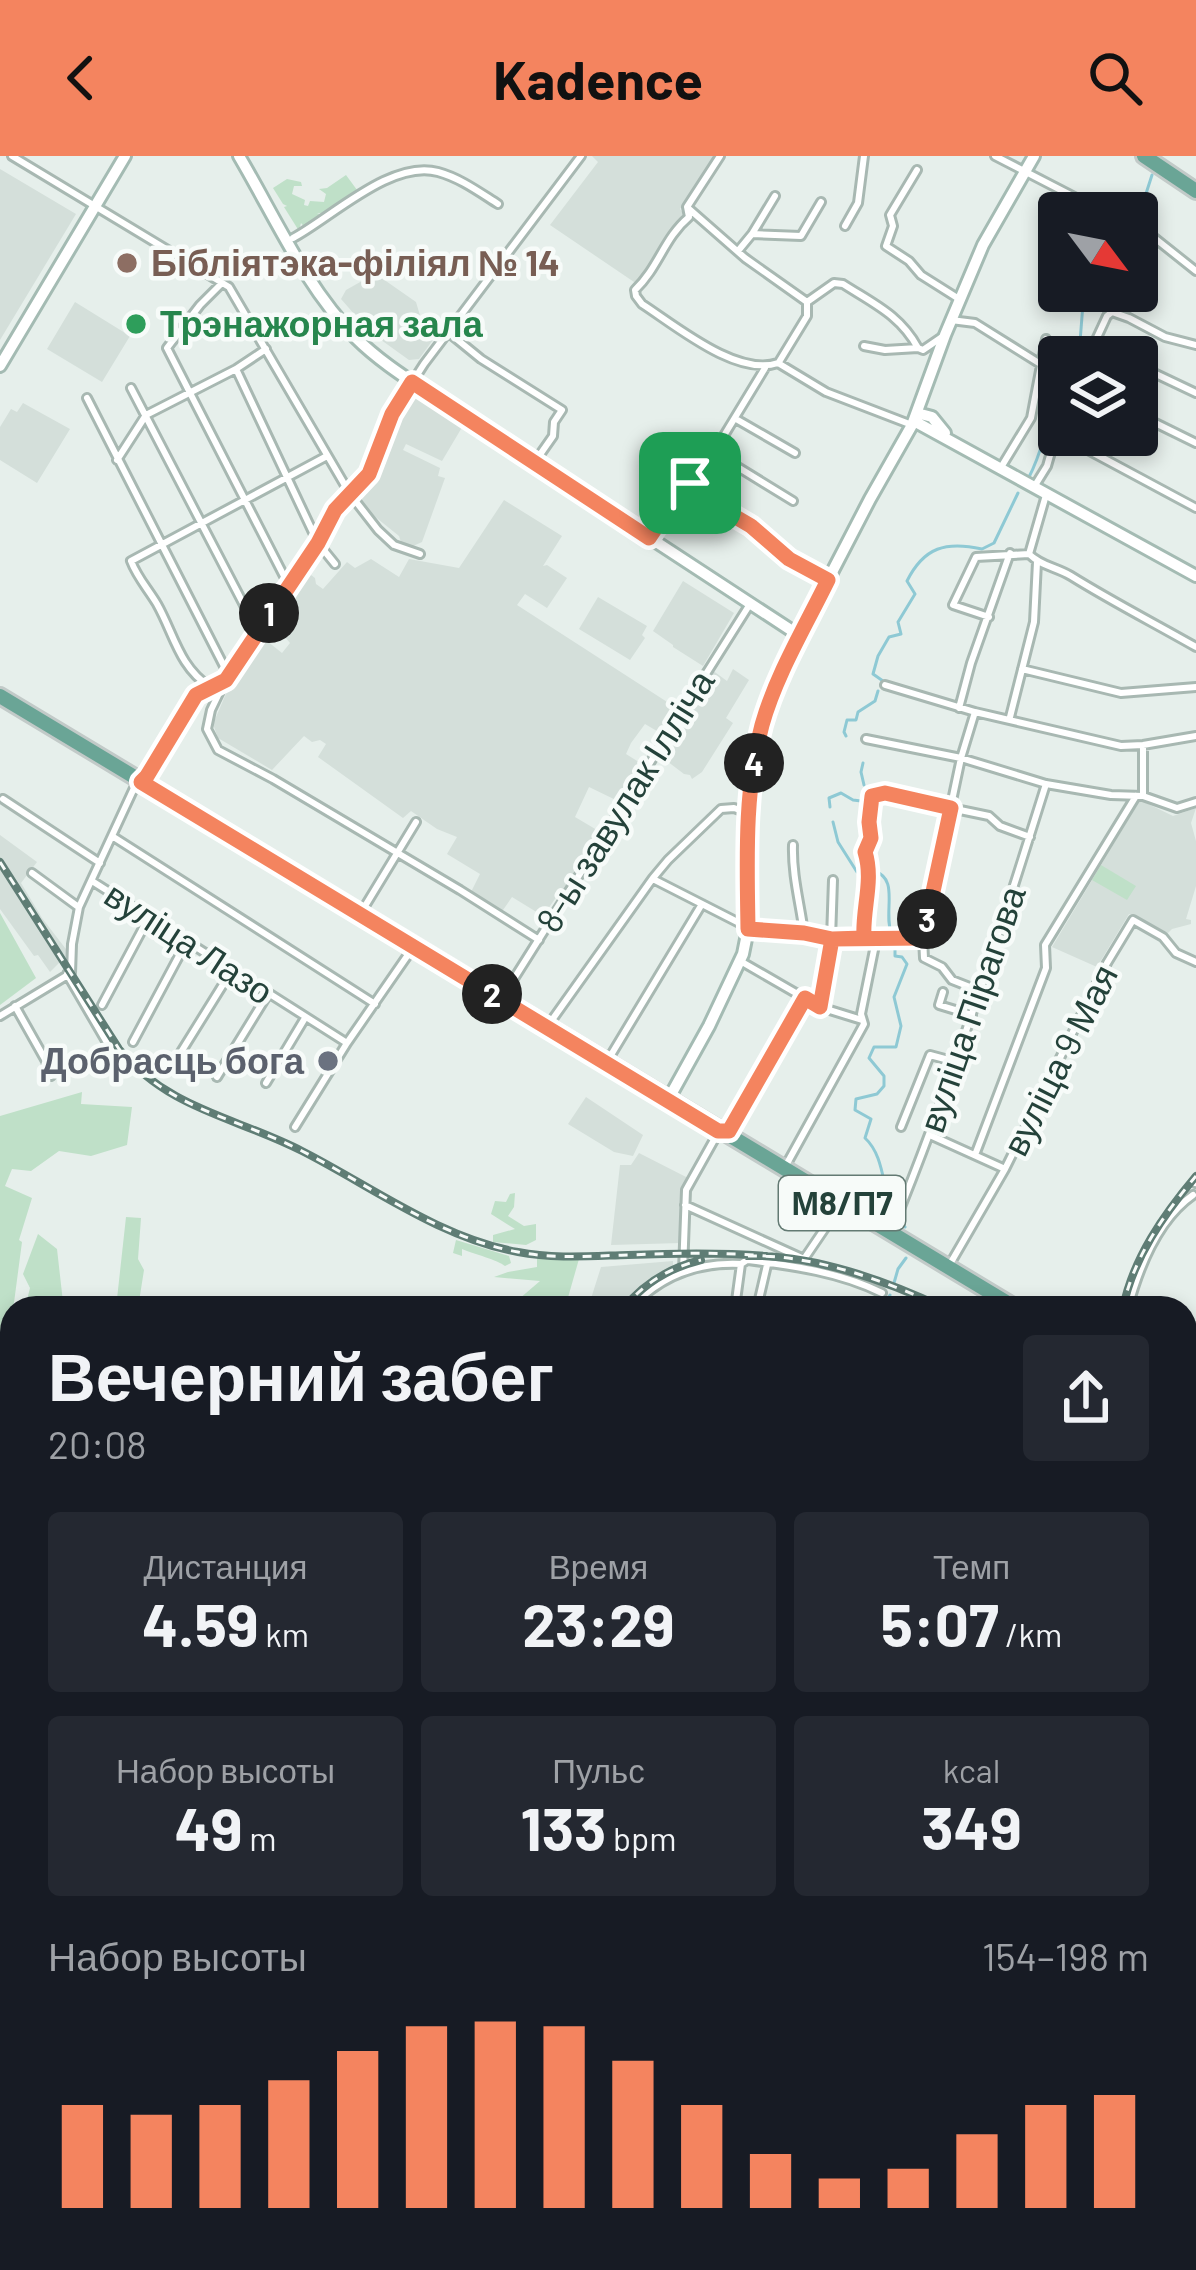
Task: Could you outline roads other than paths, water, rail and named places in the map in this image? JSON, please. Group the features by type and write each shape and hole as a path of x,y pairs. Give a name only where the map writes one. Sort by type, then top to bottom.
{"main road":[{"path":"1144,156 1196,191"},
{"path":"1159,156 1196,180"},
{"name":"М8/П7","path":"0,696 783,1170 842,1204 894,1224 948,1267 996,1296"}],"street":[{"path":"12,156 226,285 350,494 394,544 420,554"},
{"path":"0,367 122,156"},
{"path":"242,156 344,316 367,342 414,380 539,456 750,604 802,633"},
{"path":"242,156 313,281 340,320 372,352 802,633"},
{"path":"538,940 218,750 207,729 227,677 328,522 369,474 392,414 414,380 581,156"},
{"path":"720,156 687,207 689,217 673,231 635,290 636,296 726,356 765,368 778,363 807,316 807,302"},
{"path":"845,226 858,203 864,156"},
{"path":"995,156 1058,192"},
{"path":"668,1100 740,961 748,929 748,812 764,720 828,580 915,419 982,245 1034,156"},
{"path":"917,170 890,215 893,226 886,246 960,299"},
{"path":"293,238 408,171 440,172 498,204"},
{"path":"738,250 775,196"},
{"path":"752,234 801,236 821,202"},
{"path":"687,207 807,302"},
{"path":"1158,241 1196,272"},
{"path":"807,302 830,284 843,284 896,317 918,348"},
{"path":"226,285 200,305 167,348 288,584"},
{"path":"1098,336 1112,313 1196,345"},
{"path":"951,320 975,323 1038,362"},
{"path":"448,332 562,410 554,422 554,436 539,456"},
{"path":"864,346 923,350 945,335"},
{"path":"117,460 146,415 266,349"},
{"path":"778,363 826,392 915,419 1196,576"},
{"path":"651,535 714,452 765,368"},
{"path":"236,369 318,543 335,564"},
{"path":"1158,375 1196,393"},
{"path":"1000,469 1031,418 1038,384"},
{"path":"131,388 257,630"},
{"path":"925,394 932,417 951,440"},
{"path":"86,398 227,677"},
{"path":"915,419 932,417"},
{"path":"734,418 795,453"},
{"path":"1158,424 1196,442"},
{"path":"714,452 794,501"},
{"path":"210,686 184,662 131,560 328,456"},
{"path":"1034,488 1051,456"},
{"path":"1098,456 1196,508"},
{"path":"690,483 789,559 828,580"},
{"path":"1029,554 1046,495"},
{"path":"958,707 1010,553"},
{"path":"989,617 953,604 976,557 1029,554 1196,647"},
{"path":"1009,718 1034,622 1036,562"},
{"name":"8-ы завулак Ілліча","path":"501,999 750,604"},
{"path":"1022,669 1121,693 1196,687"},
{"path":"116,1058 69,974 79,908 135,786 147,776 196,695 227,677"},
{"path":"885,685 975,712 1121,746 1196,736"},
{"path":"975,712 923,938 924,958 942,967 952,980 980,991"},
{"path":"866,740 961,758 1046,784 1140,796 1177,808 1196,802"},
{"path":"975,1155 1046,968 1045,945 1140,796 1143,746"},
{"name":"вуліца Пірагова","path":"894,1224 973,1015 1046,784"},
{"path":"864,938 869,865 865,852 871,838 872,796 885,793 988,816 1030,837"},
{"path":"3,799 100,863"},
{"path":"547,1027 668,860 721,809 748,812"},
{"path":"361,914 416,822"},
{"path":"112,836 375,1004"},
{"path":"793,845 804,933"},
{"path":"32,873 79,908"},
{"path":"652,878 748,929 832,939 923,938"},
{"path":"820,1007 832,939 833,880"},
{"name":"вуліца Лазо","path":"92,881 347,1042"},
{"path":"606,1064 702,904"},
{"path":"102,1006 149,916"},
{"name":"вуліца 9 Мая","path":"948,1267 1005,1169 1133,920 1163,937 1176,953 1196,962"},
{"path":"783,1170 864,1024 861,1014 876,940"},
{"path":"133,1042 187,941"},
{"path":"295,1126 414,946"},
{"path":"740,961 820,1007 862,1020"},
{"path":"173,1065 232,970"},
{"path":"0,1016 69,974"},
{"path":"943,992 938,1005 973,1015"},
{"path":"217,1077 268,994"},
{"path":"683,1270 686,1190 718,1131 729,1131 805,998"},
{"path":"15,1006 51,1076"},
{"path":"266,1083 305,1018"},
{"path":"901,1127 930,1055 956,1062"},
{"path":"930,1135 1005,1169"},
{"path":"1132,1296 1155,1241 1180,1204 1193,1195"},
{"path":"685,1205 804,1258 842,1204"},
{"path":"645,1296 683,1270 747,1260 799,1267 882,1293"},
{"path":"760,1296 767,1263"},
{"path":"737,1296 741,1264"}],"waterway":[{"path":"1147,192 1152,175"},
{"path":"1080,336 1082,312"},
{"path":"1029,477 1038,456"},
{"path":"883,681 873,674 878,656 889,637 901,634 898,622 915,594 907,581 914,570 937,549 982,549 994,543 1018,493"},
{"path":"846,736 847,720 856,720 858,712 875,701 878,691"},
{"path":"863,763 864,785"},
{"path":"830,807 829,798 841,793 861,801"},
{"path":"833,822 838,842 857,872 864,873"},
{"path":"873,871 889,888 892,936"},
{"path":"895,945 895,956 907,964 894,997 901,1026 896,1047 874,1047 869,1058 884,1076 884,1086 877,1094 856,1099 855,1110 871,1119 865,1138 878,1159 891,1208 905,1227"},
{"path":"894,1283 906,1258"}],"railway":[{"path":"0,862 119,1049 139,1070 181,1099 277,1139 434,1223 489,1245 559,1256 766,1256"},
{"path":"1126,1296 1151,1238 1196,1176"},
{"path":"748,1256 798,1259 849,1271 916,1296"},
{"path":"635,1296 678,1267 701,1260"}],"place":[{"name":"Бібліятэка-філіял № 14","path":"127,263"},
{"name":"Трэнажорная зала","path":"136,324"},
{"name":"Добрасць бога","path":"328,1061"}]}
